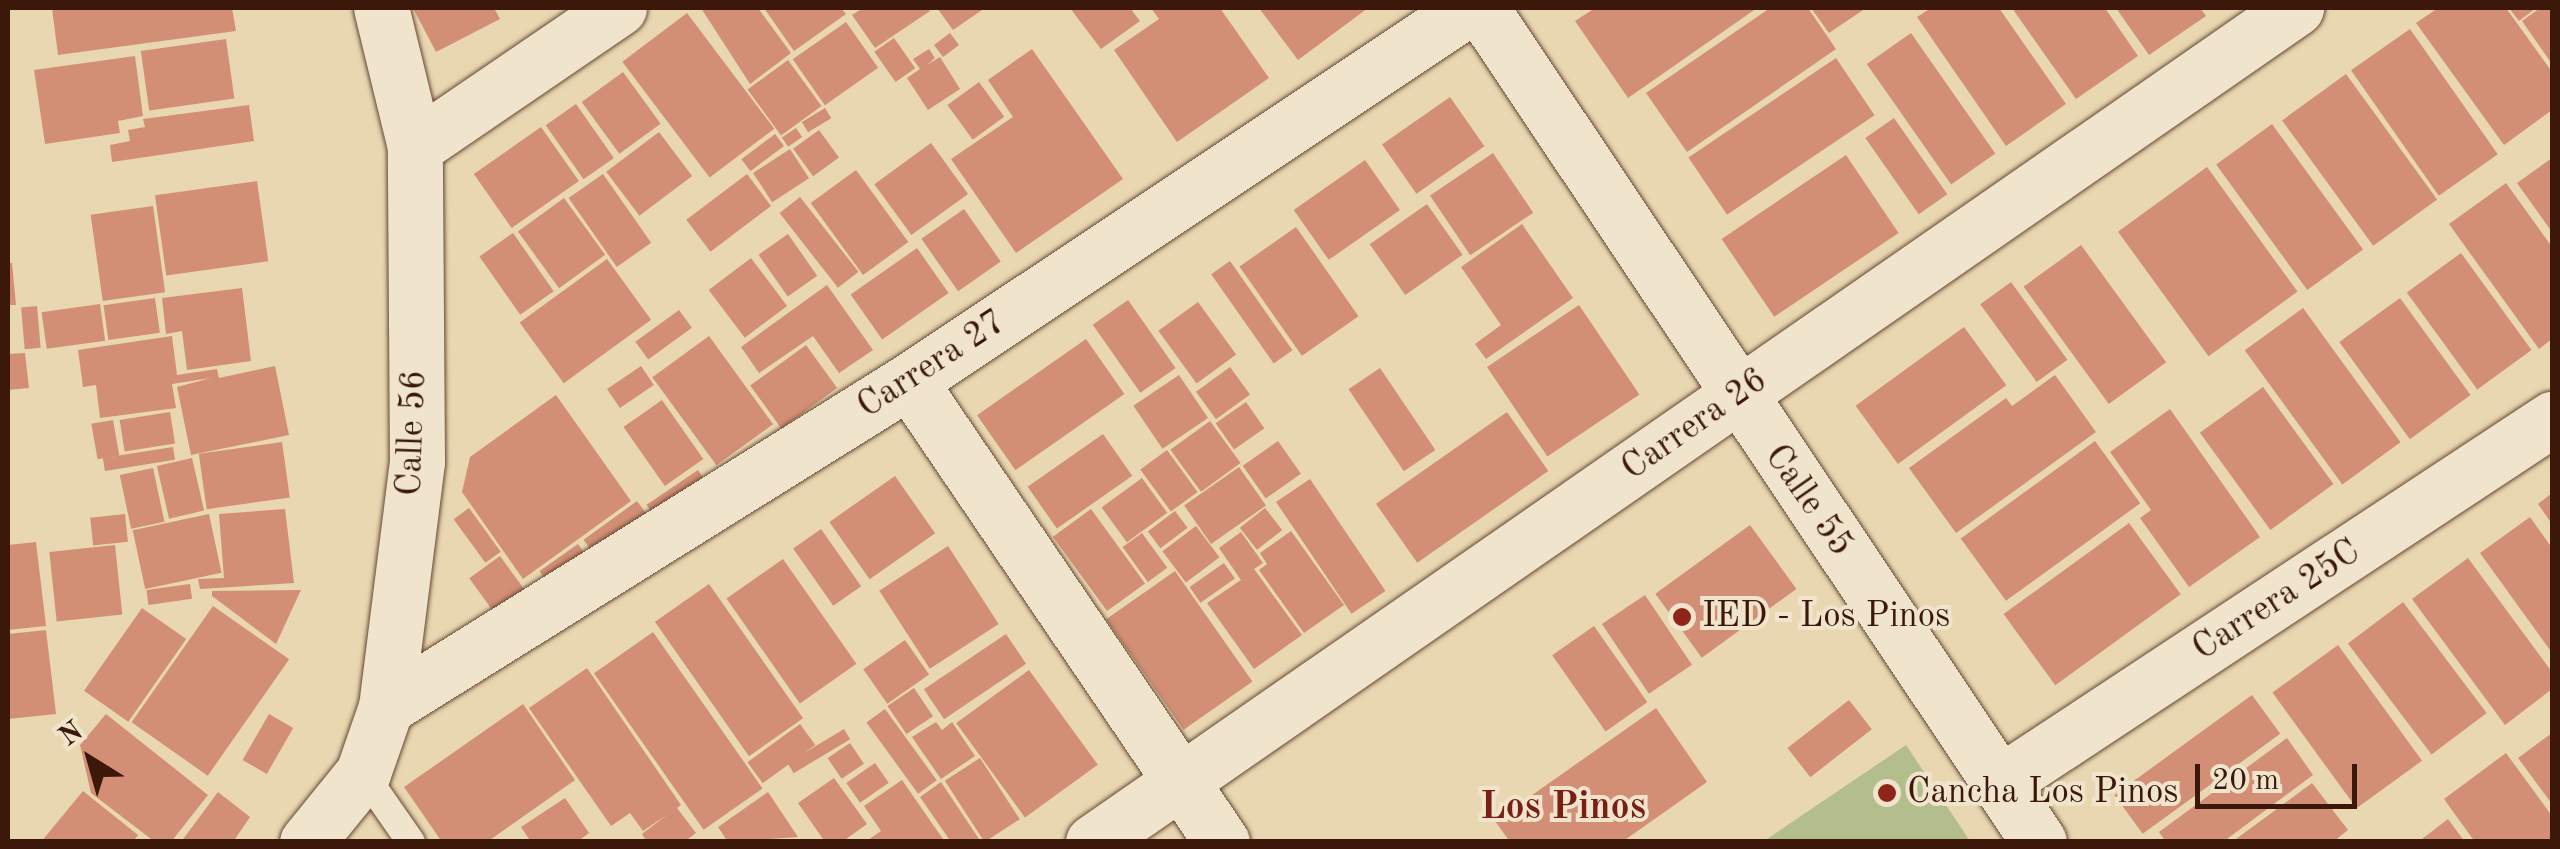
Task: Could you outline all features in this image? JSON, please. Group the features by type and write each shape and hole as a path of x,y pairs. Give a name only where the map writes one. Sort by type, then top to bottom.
{"street":[{"name":"Calle 56","path":"363,774 386,707 417,462 415,147 381,8"},
{"path":"415,147 619,8"},
{"name":"Carrera 27","path":"386,707 909,382 1468,8"},
{"name":"Calle 55","path":"1481,8 1736,397 2002,782 2039,842"},
{"name":"Carrera 26","path":"1093,842 2296,8"},
{"path":"909,382 1222,842"},
{"name":"Carrera 25C","path":"2002,782 2552,419"},
{"path":"307,842 363,774"}],"lane":[{"path":"363,774 411,842"}],"green space":[{"name":"Cancha Los Pinos","path":"1906,745 1970,841 1764,841"}],"building":[{"path":"52,8 232,8 236,31 58,55"},
{"path":"413,8 494,8 500,19 436,52"},
{"path":"701,8 758,8 791,53 750,84"},
{"path":"764,8 841,8 846,14 794,51"},
{"path":"863,8 930,11 875,48 852,15"},
{"path":"937,8 985,8 953,30"},
{"path":"1070,8 1130,8 1140,21 1101,49"},
{"path":"1151,8 1220,8 1269,78 1177,142 1114,50 1159,19"},
{"path":"1259,8 1368,8 1298,60"},
{"path":"1595,8 1757,8 1628,98 1575,21"},
{"path":"1770,8 1808,8 1836,49 1687,152 1646,93"},
{"path":"1811,8 1866,8 1829,33"},
{"path":"1931,8 1999,8 2066,104 2006,146 1917,17"},
{"path":"2012,8 2105,8 2138,56 2076,99"},
{"path":"2116,8 2200,8 2206,16 2149,55"},
{"path":"2438,8 2506,8 2552,72 2552,110 2504,145 2416,23"},
{"path":"2509,8 2536,8 2519,21"},
{"path":"2540,8 2552,8 2552,64 2522,21"},
{"path":"687,13 774,129 710,178 622,62"},
{"path":"846,22 878,68 825,105 793,59"},
{"path":"2410,29 2498,154 2439,196 2351,70"},
{"path":"950,33 959,45 943,57 934,45"},
{"path":"1911,33 1995,153 1951,184 1867,64"},
{"path":"894,38 915,68 896,82 874,52"},
{"path":"226,39 234,98 149,110 141,51"},
{"path":"929,49 935,58 927,65 940,57 960,89 928,110 907,78 920,69 913,59"},
{"path":"1032,49 1123,179 1016,253 951,159 1013,117 988,80"},
{"path":"135,56 143,116 118,121 120,133 45,144 34,70"},
{"path":"1836,58 1875,115 1727,215 1688,158"},
{"path":"788,60 822,106 781,136 748,89"},
{"path":"623,72 661,124 619,154 582,102"},
{"path":"2346,74 2437,199 2373,246 2282,120"},
{"path":"979,82 1004,117 973,140 947,105"},
{"path":"1450,97 1484,146 1416,194 1382,145"},
{"path":"576,104 614,158 584,179 546,125"},
{"path":"249,105 254,141 112,162 110,145 130,141 128,130 145,127 143,119"},
{"path":"825,108 831,118 808,132 802,122"},
{"path":"1894,118 1947,194 1919,214 1865,138"},
{"path":"2272,124 2363,249 2307,290 2216,165"},
{"path":"541,127 579,181 512,228 474,174"},
{"path":"796,128 802,137 788,147 782,138"},
{"path":"819,130 839,158 813,176 793,149"},
{"path":"659,132 692,176 639,216 606,172"},
{"path":"775,134 784,146 750,171 741,159"},
{"path":"931,143 968,194 911,235 874,184"},
{"path":"790,149 809,178 772,202 753,173"},
{"path":"1493,153 1533,213 1470,255 1430,195"},
{"path":"1846,155 1899,233 1774,317 1722,239"},
{"path":"2552,158 2552,232 2517,183"},
{"path":"1365,160 1400,210 1329,260 1294,210"},
{"path":"2207,167 2298,292 2209,356 2118,232"},
{"path":"856,170 908,242 863,275 811,203"},
{"path":"603,174 651,243 617,267 569,198"},
{"path":"747,174 771,206 710,252 686,220"},
{"path":"257,181 268,261 166,276 155,195"},
{"path":"2506,183 2552,247 2552,339 2539,349 2449,224"},
{"path":"800,197 858,272 838,288 780,213"},
{"path":"564,198 605,255 559,288 518,232"},
{"path":"1427,204 1463,255 1405,295 1370,244"},
{"path":"153,206 165,292 103,301 91,215"},
{"path":"964,209 1001,261 958,291 921,239"},
{"path":"1522,224 1573,298 1486,359 1475,344 1501,325 1461,267"},
{"path":"1296,227 1359,316 1302,356 1239,267"},
{"path":"513,233 554,291 520,315 479,257"},
{"path":"788,234 817,276 788,296 759,255"},
{"path":"2081,245 2166,362 2109,404 2024,287"},
{"path":"917,248 949,293 882,340 851,294"},
{"path":"2461,253 2532,350 2477,389 2407,292"},
{"path":"751,258 787,306 745,338 709,290"},
{"path":"607,259 651,320 564,383 520,322"},
{"path":"1230,261 1293,350 1274,363 1211,274"},
{"path":"8,263 12,263 16,305 8,305"},
{"path":"2011,282 2067,360 2037,382 1980,304"},
{"path":"827,285 873,350 839,373 813,336 759,373 741,347"},
{"path":"242,288 251,361 187,370 182,331 166,334 162,298"},
{"path":"155,298 160,333 108,340 104,305"},
{"path":"2400,298 2471,395 2410,439 2339,342"},
{"path":"1128,300 1176,368 1140,393 1093,325"},
{"path":"1198,302 1236,355 1197,383 1158,331"},
{"path":"100,304 105,341 47,349 42,312"},
{"path":"1579,305 1639,395 1547,457 1487,367"},
{"path":"37,306 41,348 25,349 21,307"},
{"path":"2303,308 2401,442 2342,485 2245,350"},
{"path":"679,310 692,328 648,360 635,342"},
{"path":"1964,327 2006,385 1898,464 1856,406"},
{"path":"172,336 177,375 217,369 219,378 275,366 289,435 191,455 177,387 211,378 172,384 176,408 100,418 96,385 83,387 78,350"},
{"path":"709,336 773,424 716,465 652,377"},
{"path":"1086,339 1124,394 1015,470 977,415"},
{"path":"806,345 837,388 781,428 750,386"},
{"path":"25,353 29,388 8,390 8,354"},
{"path":"641,366 654,385 620,408 607,389"},
{"path":"1230,367 1250,395 1216,419 1196,392"},
{"path":"1380,368 1435,450 1404,471 1348,389"},
{"path":"1179,375 1208,418 1162,449 1133,406"},
{"path":"2055,375 2096,432 1956,533 1909,468 2006,398 2012,406"},
{"path":"2263,387 2334,484 2270,530 2200,433"},
{"path":"556,395 631,501 523,579 462,492 470,457"},
{"path":"662,400 703,459 665,486 623,427"},
{"path":"1246,402 1264,428 1234,449 1216,423"},
{"path":"2170,409 2260,537 2189,587 2140,518 2151,510 2110,452"},
{"path":"170,412 175,444 125,452 120,420"},
{"path":"1507,412 1548,471 1417,563 1376,504"},
{"path":"113,420 119,455 98,459 91,424"},
{"path":"1210,421 1241,463 1201,492 1170,450"},
{"path":"1103,434 1132,476 1057,529 1028,487"},
{"path":"1278,441 1301,474 1266,498 1243,466"},
{"path":"2095,441 2140,503 2006,601 1961,539"},
{"path":"282,442 290,497 207,509 199,454"},
{"path":"173,447 175,460 105,471 103,458"},
{"path":"1167,450 1198,492 1171,511 1140,469"},
{"path":"192,458 204,511 169,519 157,466"},
{"path":"1239,467 1266,506 1211,544 1184,505"},
{"path":"153,468 164,522 131,529 120,475"},
{"path":"698,470 712,491 661,525 647,505"},
{"path":"895,476 935,533 870,579 829,522"},
{"path":"1142,478 1167,513 1127,542 1102,507"},
{"path":"1310,479 1385,591 1352,614 1276,502"},
{"path":"2552,493 2552,524 2538,504"},
{"path":"637,501 658,530 605,569 584,540"},
{"path":"469,508 501,552 485,563 454,519"},
{"path":"1265,508 1282,530 1257,550 1240,528"},
{"path":"285,509 294,583 200,589 198,579 224,578 219,514"},
{"path":"1091,509 1145,583 1107,611 1053,537"},
{"path":"1175,511 1188,528 1160,548 1148,531"},
{"path":"125,514 128,542 93,546 90,518"},
{"path":"209,514 221,573 145,589 133,530"},
{"path":"2530,517 2552,548 2552,653 2480,553"},
{"path":"2129,523 2181,594 2055,685 2004,614"},
{"path":"1750,525 1796,589 1702,658 1655,594"},
{"path":"1196,526 1219,557 1186,582 1162,551"},
{"path":"821,529 861,586 833,606 793,549"},
{"path":"1291,531 1344,605 1304,633 1259,570 1267,564 1260,553"},
{"path":"1241,532 1263,563 1254,569 1302,635 1254,669 1207,603 1241,580 1219,548"},
{"path":"1142,533 1167,568 1148,582 1123,547"},
{"path":"36,542 46,626 8,630 8,545"},
{"path":"578,544 595,568 556,595 539,571"},
{"path":"115,545 122,615 57,622 49,552"},
{"path":"948,546 999,624 930,669 879,591"},
{"path":"500,556 525,590 494,612 469,578"},
{"path":"2468,558 2552,672 2552,689 2505,725 2412,599"},
{"path":"783,559 856,664 800,703 726,599"},
{"path":"1224,563 1235,579 1200,603 1190,587"},
{"path":"1175,571 1252,682 1184,730 1106,619"},
{"path":"190,584 192,599 149,605 146,590"},
{"path":"709,584 803,718 749,756 655,622"},
{"path":"301,590 276,644 212,596 212,591"},
{"path":"1645,595 1692,665 1649,694 1602,624"},
{"path":"2403,602 2487,713 2432,755 2348,644"},
{"path":"213,606 289,659 208,776 132,722"},
{"path":"142,608 186,639 128,722 84,691"},
{"path":"1594,626 1647,702 1606,731 1552,655"},
{"path":"46,630 56,714 8,719 8,634"},
{"path":"653,632 763,788 704,830 594,673"},
{"path":"1006,634 1026,664 944,719 924,689"},
{"path":"905,640 929,674 887,704 863,669"},
{"path":"2338,645 2422,761 2357,808 2272,693"},
{"path":"587,668 681,805 677,808 696,833 684,842 647,842 642,834 668,814 643,831 630,813 611,826 529,708"},
{"path":"1029,670 1098,765 1025,818 956,723"},
{"path":"914,688 933,716 906,734 887,706"},
{"path":"2252,695 2280,734 2143,834 2114,795"},
{"path":"1849,700 1872,729 1810,777 1788,748"},
{"path":"523,704 575,780 487,842 442,842 404,787"},
{"path":"1656,708 1707,782 1622,842 1510,842 1495,821"},
{"path":"885,709 937,780 918,794 866,723"},
{"path":"106,714 208,795 171,842 155,842 91,793 80,745"},
{"path":"269,714 293,728 267,774 242,760"},
{"path":"936,722 942,730 952,722 975,756 941,779 912,737"},
{"path":"800,724 815,745 763,783 747,762"},
{"path":"844,729 850,739 794,773 787,763"},
{"path":"2552,733 2552,804 2518,758"},
{"path":"2287,738 2313,775 2223,842 2166,842 2159,832"},
{"path":"850,743 864,764 842,779 828,758"},
{"path":"2506,753 2552,816 2552,842 2475,842 2444,799"},
{"path":"980,758 1020,819 984,842 945,781"},
{"path":"875,763 889,783 860,803 846,783"},
{"path":"834,778 867,824 842,842 825,842 798,803"},
{"path":"902,780 945,842 865,842 881,831 864,806"},
{"path":"941,782 981,842 951,842 920,797"},
{"path":"2312,783 2348,830 2333,842 2232,842"},
{"path":"83,791 138,835 133,842 41,842"},
{"path":"218,792 250,817 233,842 181,842"},
{"path":"768,792 798,837 728,842 718,827"},
{"path":"565,798 589,833 577,842 531,842 521,827"},
{"path":"2448,819 2465,842 2418,842"}],"place":[{"name":"IED - Los Pinos","path":"1682,617"},
{"name":"Cancha Los Pinos","path":"1887,793"}],"district":[{"name":"Los Pinos","path":"1563,809"}]}
